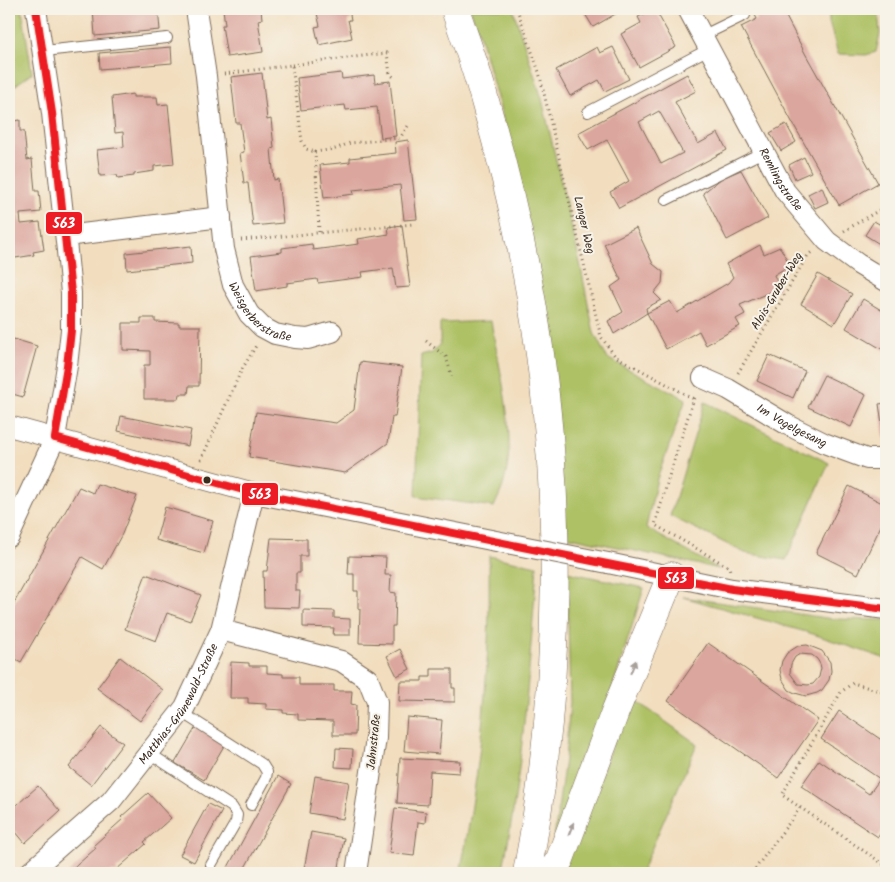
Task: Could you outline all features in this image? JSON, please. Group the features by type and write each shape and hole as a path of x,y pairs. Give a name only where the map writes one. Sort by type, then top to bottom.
{"main road":[{"path":"455,9 485,99 518,234 532,304 548,425 553,557 552,656 549,712 538,804 527,873"},
{"path":"552,873 560,859 615,712 671,576"}],"street":[{"path":"9,537 55,438 67,366 70,330 71,293 66,236 44,51 36,9"},
{"name":"Weisgerberstraße","path":"196,9 206,76 223,242 229,274 238,296 249,314 268,330 285,336 308,339 332,332"},
{"name":"Remlingstraße","path":"688,9 785,191 826,241 886,281"},
{"path":"66,236 221,217"},
{"name":"Im Vogelgesang","path":"703,378 728,389 788,425 824,443 867,459 886,459"},
{"path":"9,426 254,493 732,589 886,609"},
{"name":"Matthias-Grünewald-Straße","path":"29,873 111,800 185,706 221,630 254,493"},
{"name":"Jahnstraße","path":"221,630 341,661 368,679 377,702 376,738 356,873"}],"lane":[{"path":"588,112 706,43 744,15"},
{"path":"44,51 167,38"},
{"path":"666,200 763,152"},
{"path":"181,712 262,764 267,772 266,778 251,805"},
{"path":"148,753 232,807 237,815 236,822 211,865"}],"path":[{"name":"Langer Weg","path":"517,9 539,72 601,338 615,356 694,399"},
{"path":"206,76 387,53 390,74 396,79"},
{"path":"292,65 302,142 306,149 315,152 335,149 350,143 400,138 408,126"},
{"path":"315,152 319,232"},
{"name":"Alois-Gruber-Weg","path":"728,389 808,255 826,241 886,206"},
{"path":"223,242 414,224"},
{"path":"194,477 241,371 256,345 268,330"},
{"path":"426,341 446,357 452,380"},
{"path":"703,378 694,399 670,473 656,525 729,567 732,589"},
{"path":"886,693 853,683 841,692 782,795 886,866"},
{"path":"752,873 800,808"}],"green space":[{"path":"9,9 22,9 32,73 9,90"},
{"path":"470,9 513,9 542,99 580,263 594,333 607,358 686,399 657,479 646,528 719,569 566,536 503,119 478,29"},
{"path":"829,9 878,9 880,34 876,52 866,55 838,54 829,22"},
{"path":"491,321 508,423 508,464 501,492 494,507 416,496 421,356 432,353 440,345 440,323"},
{"path":"705,402 829,463 786,560 745,553 670,516"},
{"path":"489,556 537,566 528,681 515,797 502,873 460,873 474,794 483,715 488,636"},
{"path":"567,572 644,588 598,734 552,853 565,759 570,703"},
{"path":"683,597 833,619 886,620 886,659 813,634"},
{"path":"631,697 697,744 641,873 562,873"}],"building":[{"path":"93,9 158,9 160,30 95,36"},
{"path":"223,9 261,9 262,19 258,20 263,52 227,57 222,25 225,25"},
{"path":"316,9 349,9 351,20 348,20 352,38 319,45 315,27 320,26"},
{"path":"582,9 624,9 593,27"},
{"path":"655,9 676,47 639,67 621,34 641,23 638,17"},
{"path":"752,9 782,9 878,183 839,205 741,27 757,19"},
{"path":"171,47 172,63 100,69 99,53"},
{"path":"597,47 600,53 613,47 629,79 605,91 599,80 570,96 556,70"},
{"path":"262,73 267,120 271,119 274,148 271,149 274,180 278,179 283,223 253,226 248,183 244,183 240,153 244,152 240,123 236,123 231,77"},
{"path":"341,73 342,79 374,75 375,83 390,81 396,136 381,138 377,107 346,110 345,105 301,110 297,78"},
{"path":"687,74 696,91 675,102 698,144 718,133 727,150 619,208 610,192 629,181 607,140 588,150 578,133","holes":["659,111 683,153 661,164 639,122"]},
{"path":"133,94 133,97 157,97 158,105 168,104 174,164 154,166 154,171 134,174 134,176 118,178 117,175 100,176 97,150 124,147 123,132 115,133 112,97"},
{"path":"20,120 20,131 24,131 27,160 32,159 35,191 39,191 41,212 20,214 21,224 40,222 44,250 33,252 34,255 9,259 9,122"},
{"path":"786,124 796,142 781,151 770,133"},
{"path":"408,140 417,219 404,220 400,185 353,190 354,194 324,198 320,165 350,162 350,158 396,153 395,142"},
{"path":"804,157 811,172 795,179 789,165"},
{"path":"741,170 768,218 727,240 703,193 722,178"},
{"path":"822,187 828,202 815,208 808,194"},
{"path":"874,221 886,228 886,248 865,235"},
{"path":"402,225 410,287 396,288 393,268 362,272 363,277 318,283 317,279 287,283 287,286 256,291 251,256 282,252 282,248 312,244 313,250 359,244 358,239 389,234 388,227"},
{"path":"636,228 653,264 663,272 662,283 654,293 661,300 646,308 647,313 614,334 608,321 623,312 611,287 621,280 604,244"},
{"path":"760,245 764,254 780,247 790,265 774,275 780,288 740,305 745,314 736,319 740,326 706,345 699,331 666,349 647,313 670,301 677,313 728,283 733,277 726,264"},
{"path":"191,246 192,263 127,270 126,253"},
{"path":"818,274 852,294 834,324 801,304"},
{"path":"863,299 886,313 885,351 846,328"},
{"path":"141,318 155,318 155,322 179,323 179,326 200,326 199,386 189,386 188,394 179,394 178,399 144,399 144,365 150,365 150,351 123,350 123,323 141,323"},
{"path":"10,338 37,346 23,397 9,393"},
{"path":"769,355 805,371 793,398 757,381"},
{"path":"360,362 402,367 395,417 392,417 388,443 345,473 249,457 256,412 336,423 354,410"},
{"path":"824,375 866,395 851,427 808,407"},
{"path":"886,403 886,443 885,443 879,404"},
{"path":"121,416 191,430 188,446 118,431"},
{"path":"97,484 137,496 122,534 103,569 82,557 21,662 9,655 9,612 79,487 93,493"},
{"path":"849,486 886,505 886,515 858,574 816,553"},
{"path":"165,507 213,521 204,553 156,540"},
{"path":"271,538 307,539 307,556 300,556 300,573 296,573 296,591 300,591 299,608 264,607 263,571 267,571"},
{"path":"349,556 386,557 385,575 391,575 390,592 396,593 395,626 392,626 392,644 359,643 360,609 358,609 358,591 354,591 354,574 348,574"},
{"path":"146,574 201,595 190,621 167,613 156,641 125,629"},
{"path":"303,610 334,611 334,618 350,619 350,635 333,635 334,628 303,627"},
{"path":"708,643 818,720 778,778 668,701"},
{"path":"807,645 822,651 830,662 829,680 822,690 817,693 806,696 795,693 789,690 782,679 780,670 782,661 787,653 798,646","holes":["800,654 812,655 820,664 819,677 813,684 798,684 790,673 791,664 795,657"]},
{"path":"400,649 410,669 397,676 387,656"},
{"path":"120,657 163,690 140,721 97,688"},
{"path":"231,662 249,663 249,666 267,666 267,673 283,674 283,677 299,677 299,685 334,685 334,691 352,691 351,704 356,705 355,735 333,735 333,721 298,720 298,714 283,713 283,710 266,709 266,704 248,703 248,698 230,698"},
{"path":"431,669 452,669 452,688 455,688 455,702 399,701 400,681 422,681 422,677 431,677"},
{"path":"839,711 886,743 886,825 878,837 801,786 819,760 869,794 880,779 821,739"},
{"path":"407,717 442,720 439,754 404,751"},
{"path":"101,727 123,743 91,785 69,767"},
{"path":"196,727 225,744 204,780 175,763"},
{"path":"336,748 353,749 352,768 335,767"},
{"path":"400,758 460,761 459,773 430,771 428,805 397,803"},
{"path":"278,776 291,784 242,873 234,873 227,869"},
{"path":"315,776 349,782 343,819 309,813"},
{"path":"38,786 60,811 25,843 15,831 9,835 9,812"},
{"path":"148,793 171,818 144,842 146,844 116,870 118,872 68,873 96,848 94,845 123,819 121,817"},
{"path":"208,804 222,811 194,862 180,855"},
{"path":"395,808 426,812 425,823 418,822 414,856 389,853"},
{"path":"311,832 344,838 338,873 304,869"}],"transit line":[{"name":"563","path":"36,9 52,113 71,293 71,330 55,438"},
{"name":"563","path":"55,438 254,493 732,589 886,609"}]}
